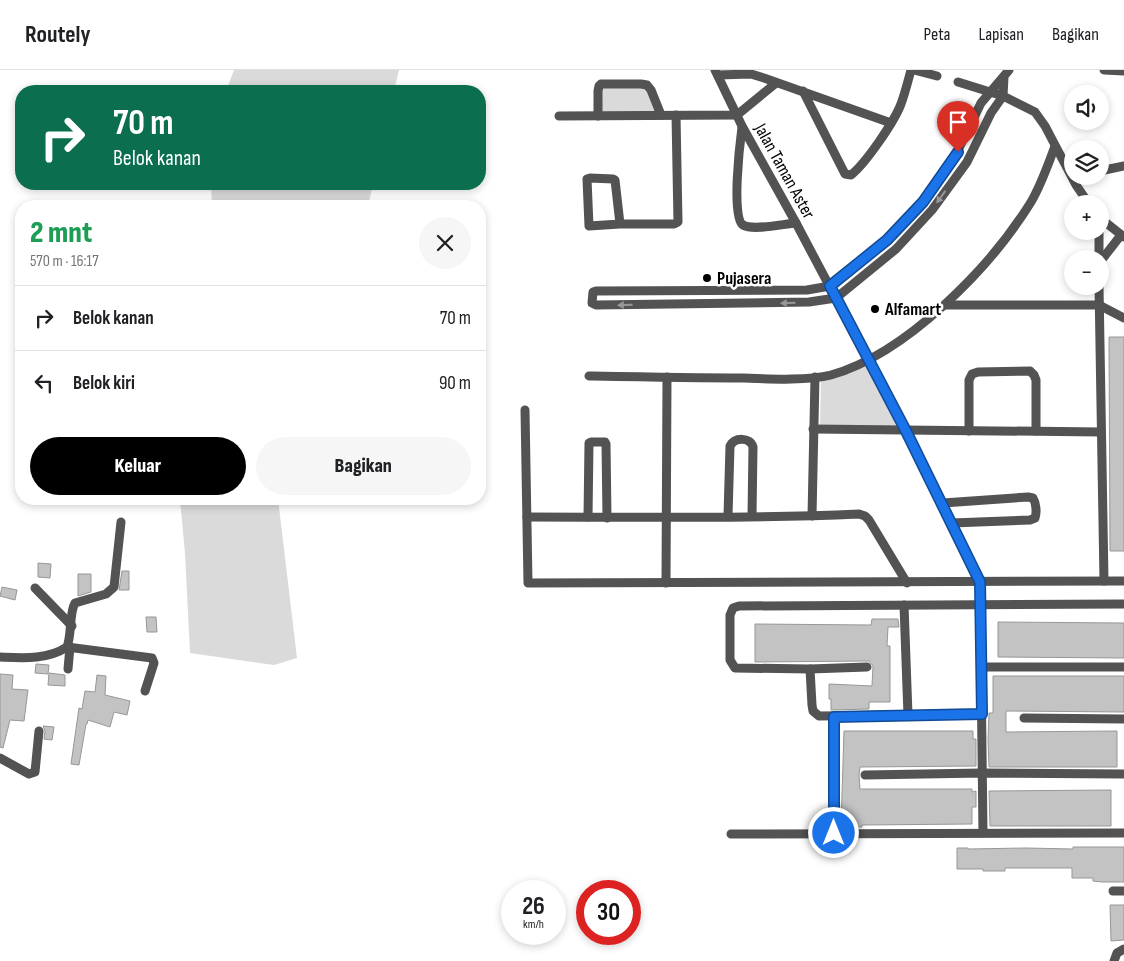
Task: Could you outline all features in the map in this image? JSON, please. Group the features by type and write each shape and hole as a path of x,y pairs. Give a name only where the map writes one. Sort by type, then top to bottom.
{"street":[{"path":"803,91 845,174 851,175 857,170 891,123 901,105 913,70 937,76"},
{"path":"1104,70 1124,71"},
{"path":"716,73 751,74 891,123"},
{"name":"Jalan Taman Aster","path":"716,73 742,126 870,360 980,582"},
{"path":"1007,74 1003,96 991,113 967,162 932,210 896,249 836,298 809,302 596,305 592,302 592,292 596,291 807,290 830,286 887,240 923,202 958,152 981,103 1007,74"},
{"path":"958,82 1003,96 1035,112 1046,126 1082,195"},
{"path":"559,116 737,115 776,83"},
{"path":"598,116 598,86 601,84 647,85 651,90 661,115"},
{"path":"620,224 617,182 613,179 587,179 589,226 668,224 678,222 676,115"},
{"path":"742,126 737,178 737,216 739,222 744,226 755,227 796,223"},
{"path":"589,376 815,377 831,375 870,360 945,305 998,249 1032,200 1055,146"},
{"path":"1109,168 1124,166"},
{"path":"1109,225 1123,236 1109,251"},
{"path":"1099,295 1104,581"},
{"path":"945,305 1099,305 1124,318"},
{"path":"969,431 969,380 972,374 978,372 1030,371 1036,380 1036,431"},
{"path":"666,583 667,377"},
{"path":"812,516 815,377"},
{"path":"525,410 528,583 1124,581"},
{"path":"813,429 1102,432"},
{"path":"728,516 730,446 732,442 737,440 748,440 752,443 753,447 752,516"},
{"path":"588,517 590,443 605,442 607,518"},
{"path":"942,503 1028,497 1033,498 1035,501 1035,518 1030,520 952,523"},
{"path":"527,517 607,518 859,514 865,516 907,583"},
{"path":"68,669 68,647 73,606 75,603 106,594 114,587 121,522"},
{"path":"980,582 983,833"},
{"path":"35,588 72,626"},
{"path":"867,667 810,669 735,668 730,660 730,615 733,608 739,606 981,603 1124,604"},
{"path":"904,605 908,715"},
{"path":"0,657 37,657 68,647 152,658 154,663 145,691"},
{"path":"982,667 1124,667"},
{"path":"810,669 813,711 819,716 982,714"},
{"path":"834,717 834,833"},
{"path":"1024,718 1124,719"},
{"path":"0,758 29,774 35,772 39,731"},
{"path":"865,774 1124,774"},
{"path":"731,834 1124,833"},
{"path":"1113,891 1124,891"},
{"path":"1114,961 1117,953 1124,949"}],"shaded area":[{"path":"234,70 399,70 395,85 228,85"},
{"path":"646,86 659,114 601,114 601,87"},
{"path":"211,190 372,190 369,200 212,200"},
{"path":"868,362 904,428 820,426 821,378"},
{"path":"180,505 279,505 297,658 274,665 190,653"}],"building":[{"path":"1109,337 1124,337 1124,551 1110,551"},
{"path":"38,563 51,564 50,578 38,577"},
{"path":"122,571 129,571 129,590 119,590"},
{"path":"78,574 91,574 91,592 78,596"},
{"path":"2,587 17,590 15,600 0,596"},
{"path":"146,617 156,617 157,632 147,632"},
{"path":"872,619 898,619 899,627 888,627 887,646 890,646 890,702 869,702 869,709 831,710 829,684 872,686 873,666 869,661 755,662 755,624 871,625"},
{"path":"998,622 1124,623 1124,658 998,657"},
{"path":"36,664 49,665 48,674 35,673"},
{"path":"49,673 65,675 65,686 48,685"},
{"path":"0,674 13,675 12,689 28,690 24,721 10,720 3,748 0,747"},
{"path":"97,675 106,676 105,695 130,701 127,715 114,712 110,727 88,720 79,765 71,764 79,708 82,709 85,691 95,692"},
{"path":"993,676 1124,676 1124,712 1006,711 1006,732 1117,731 1117,767 989,767 989,713 993,713"},
{"path":"43,726 54,727 52,740 44,739 45,731"},
{"path":"844,731 973,731 973,739 976,739 976,766 860,767 859,775 860,789 972,789 972,792 976,791 976,807 972,807 972,824 862,825 862,827 841,827"},
{"path":"1111,790 1111,826 990,826 989,791"},
{"path":"1073,847 1124,847 1124,882 1102,882 1093,881 1093,878 1072,878 1072,868 1005,868 1005,871 957,869 957,848 1073,849"},
{"path":"1110,905 1124,905 1124,940 1111,941"}],"place":[{"name":"Pujasera","path":"707,278"},
{"name":"Alfamart","path":"875,309"}],"route":[{"path":"834,833 834,717 982,714 980,582 906,431 830,286 887,240 923,202 958,152"}]}
